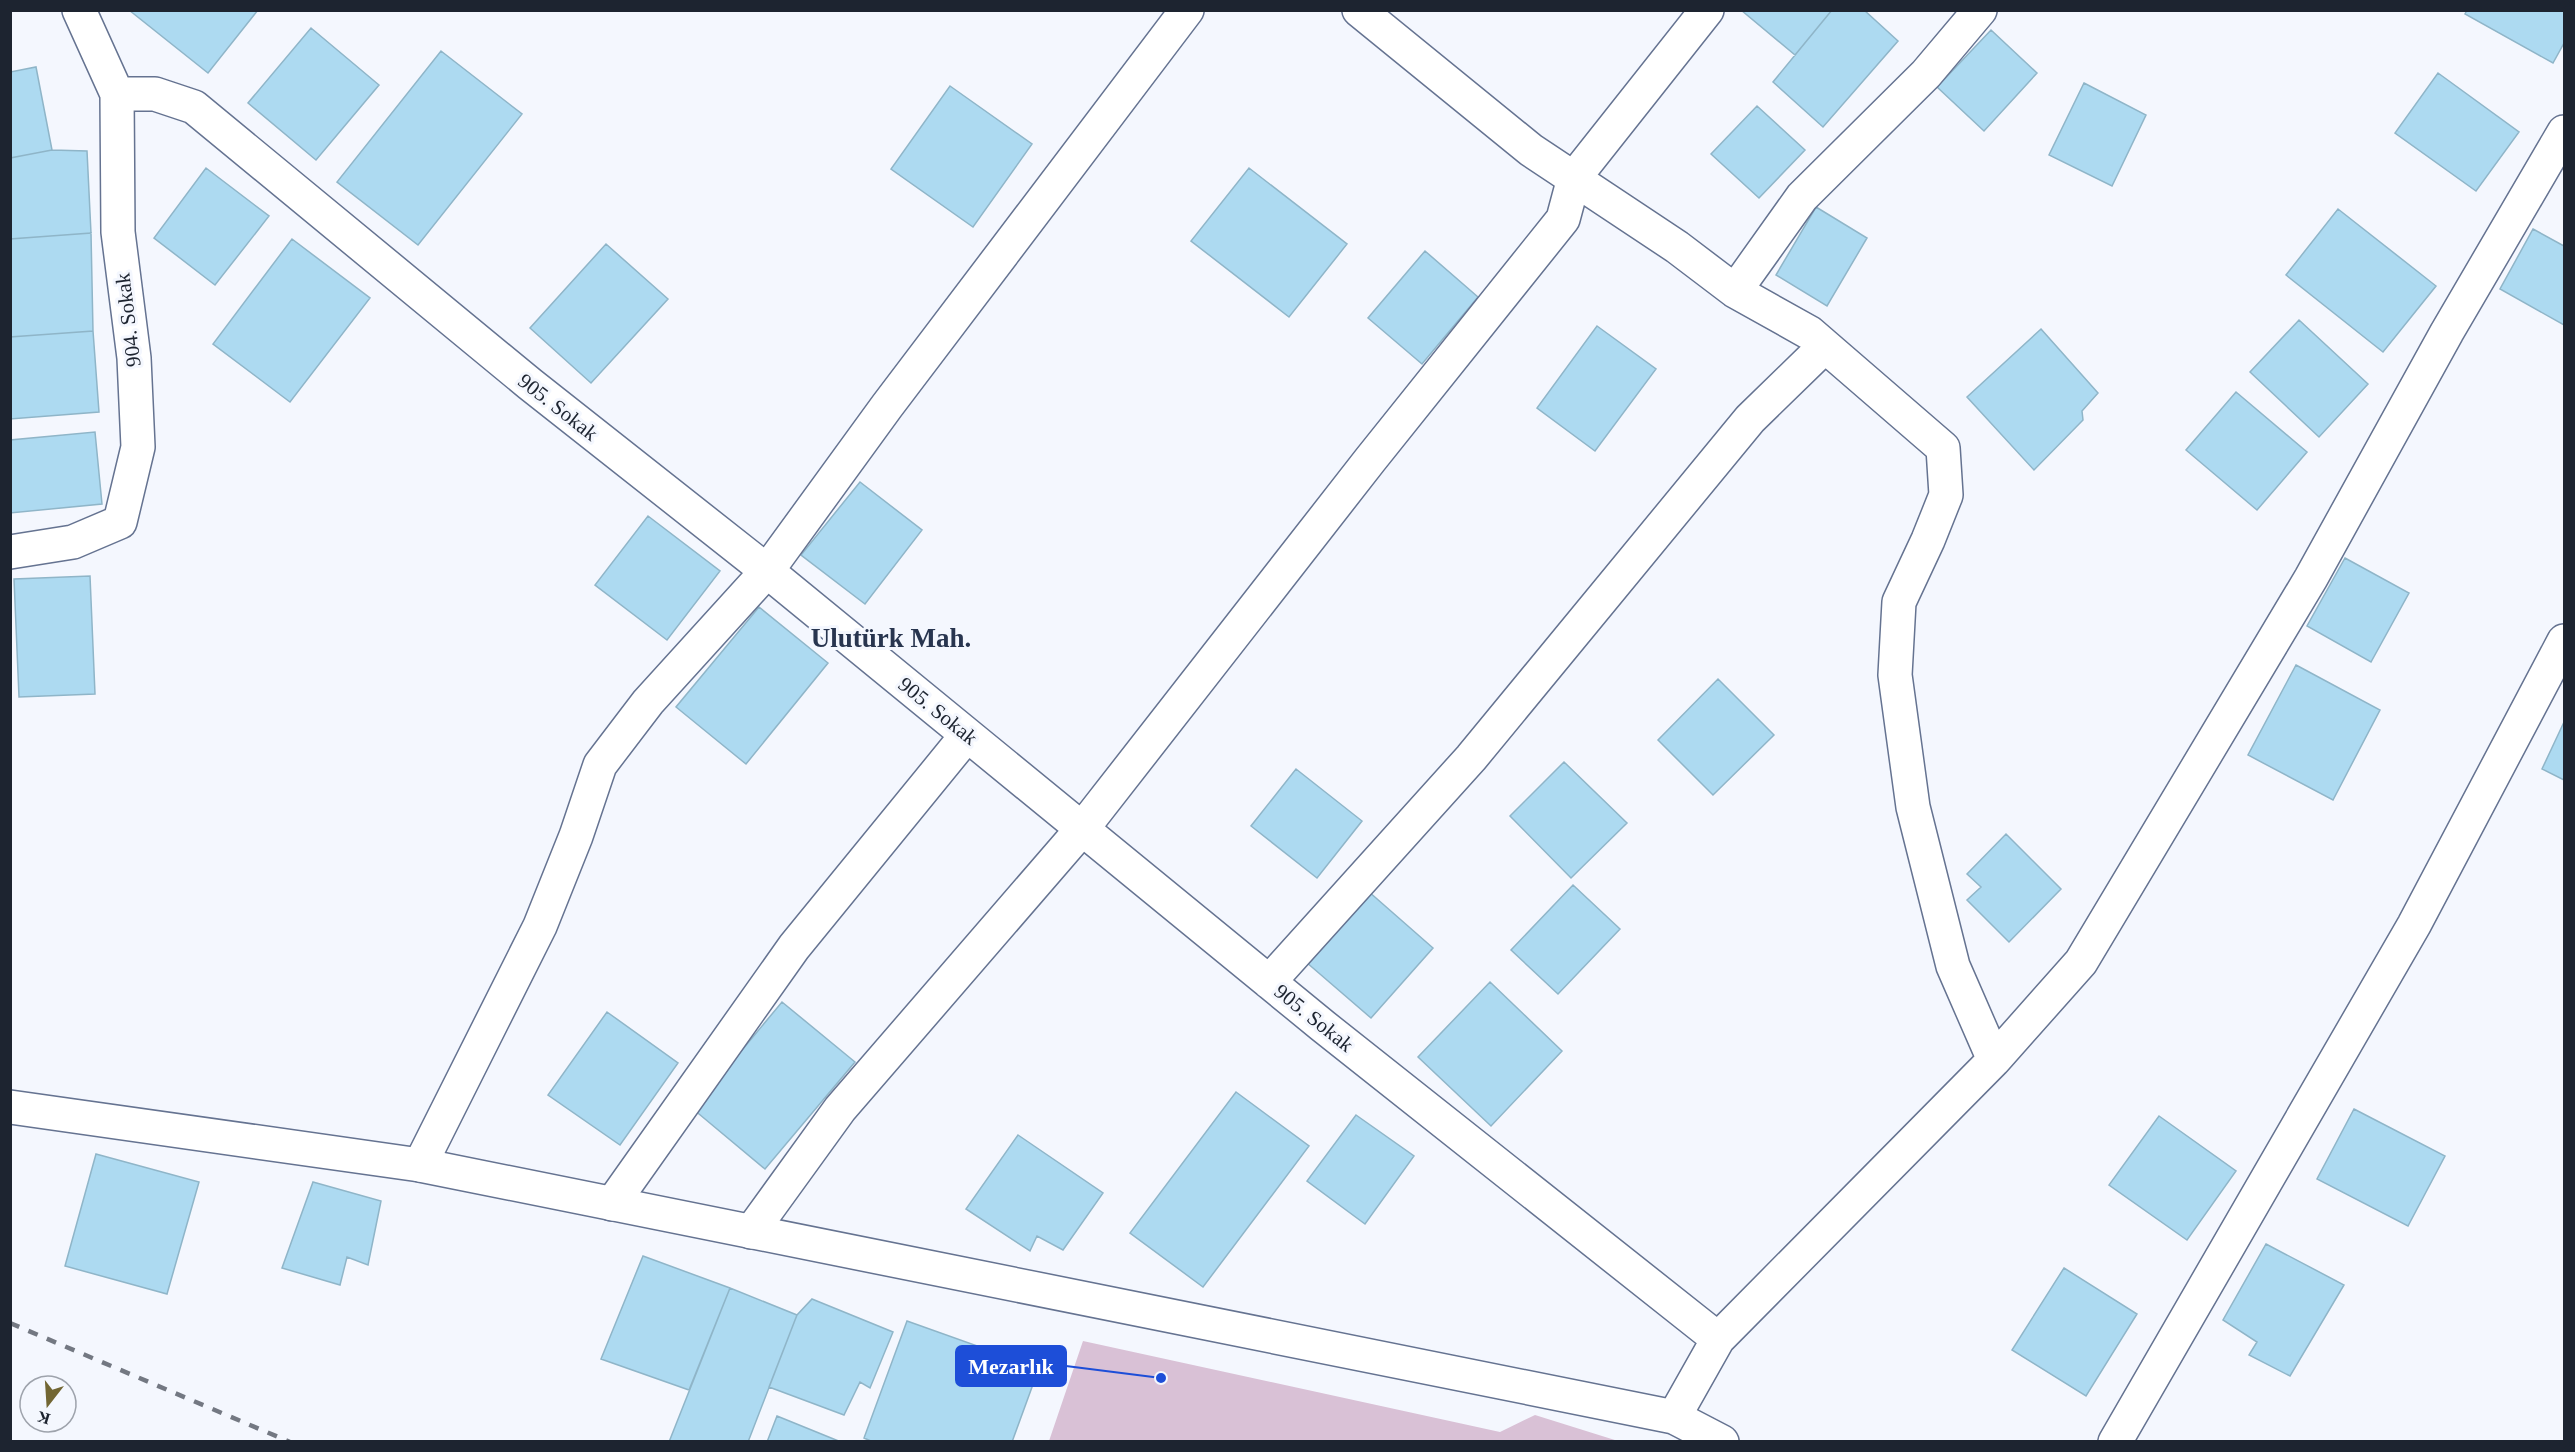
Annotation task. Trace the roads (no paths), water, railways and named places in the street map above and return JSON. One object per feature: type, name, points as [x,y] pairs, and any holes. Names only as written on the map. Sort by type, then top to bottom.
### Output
[{"type":"street","name":"904. Sokak","points":[[10,552],[73,542],[120,522],[138,447],[134,358],[118,232],[117,94],[79,10]]},
{"type":"street","points":[[420,1166],[540,926],[576,836],[600,765],[648,702],[767,571],[887,406],[1187,10]]},
{"type":"street","points":[[1359,10],[1531,150],[1677,247],[1735,291],[1810,333],[1943,448],[1946,495],[1899,602],[1895,675],[1913,807],[1953,966],[1994,1060]]},
{"type":"street","points":[[751,1232],[840,1109],[1082,829],[1370,460],[1563,219],[1574,178],[1707,10]]},
{"type":"street","points":[[1735,291],[1802,197],[1926,74],[1980,10]]},
{"type":"street","name":"905. Sokak","points":[[117,94],[155,94],[194,106],[530,384],[767,571],[1269,982],[1718,1339]]},
{"type":"street","points":[[1674,1417],[1718,1339],[1994,1060],[2040,1010],[2087,952],[2311,578],[2447,332],[2565,132]]},
{"type":"street","points":[[1269,982],[1471,758],[1750,419],[1825,346]]},
{"type":"street","points":[[2115,1442],[2414,925],[2565,641]]},
{"type":"street","points":[[612,1204],[795,947],[967,735]]},
{"type":"street","points":[[10,1107],[420,1166],[1674,1417],[1722,1442]]},
{"type":"railway","points":[[10,1323],[290,1442]]},
{"type":"place","name":"Mezarlık","points":[[1161,1378]]},
{"type":"district","name":"Ulutürk Mah.","points":[[891,638]]}]
